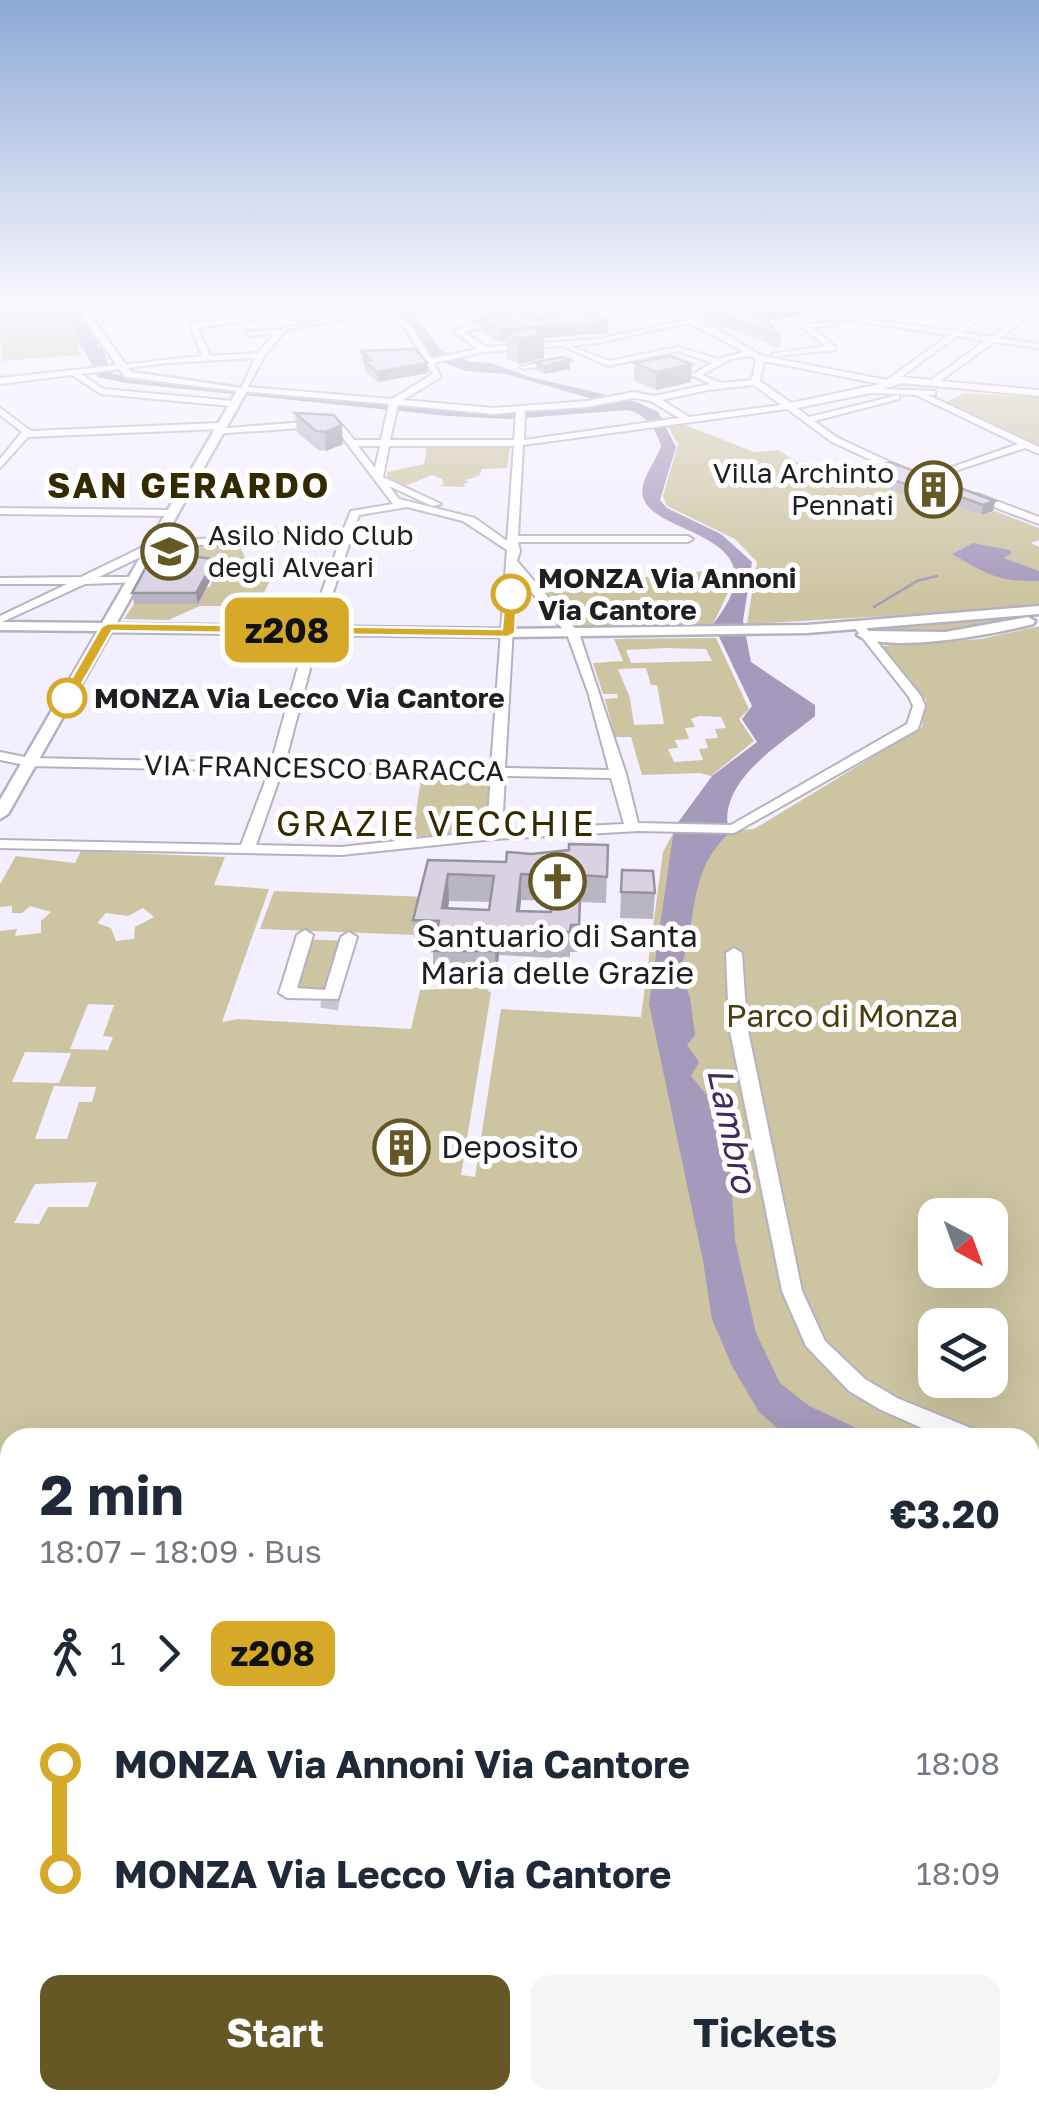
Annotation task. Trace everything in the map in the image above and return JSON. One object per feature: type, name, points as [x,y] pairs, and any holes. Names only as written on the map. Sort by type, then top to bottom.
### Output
[{"type":"main road","points":[[0,814],[235,400]]},
{"type":"main road","points":[[0,623],[508,633],[807,629],[943,636],[982,632],[1039,614]]},
{"type":"street","points":[[329,400],[521,413],[608,400]]},
{"type":"street","points":[[378,477],[394,405],[401,400]]},
{"type":"street","points":[[656,400],[688,420]]},
{"type":"street","points":[[781,400],[862,455],[948,486]]},
{"type":"street","points":[[354,442],[519,443],[818,400]]},
{"type":"street","points":[[810,419],[875,400]]},
{"type":"street","points":[[929,400],[1039,452]]},
{"type":"street","points":[[0,411],[26,434],[324,425],[340,428],[392,496],[409,506],[471,520]]},
{"type":"street","points":[[494,835],[521,413]]},
{"type":"street","points":[[0,464],[26,434]]},
{"type":"street","points":[[926,479],[1025,445]]},
{"type":"street","points":[[378,477],[471,520],[514,550],[573,633],[639,828]]},
{"type":"street","points":[[964,492],[1039,521]]},
{"type":"street","points":[[392,496],[412,493]]},
{"type":"street","points":[[246,851],[277,767],[314,630],[357,512],[428,501]]},
{"type":"street","points":[[0,510],[173,513]]},
{"type":"street","points":[[0,623],[155,545],[350,531]]},
{"type":"street","points":[[514,550],[688,539]]},
{"type":"street","points":[[110,570],[137,576]]},
{"type":"street","points":[[0,581],[137,576]]},
{"type":"street","points":[[0,844],[341,851],[494,835],[735,828],[912,726],[919,706],[915,696],[862,630]]},
{"type":"street","name":"VIA FRANCESCO BARACCA","points":[[0,756],[30,762],[619,774]]},
{"type":"street","points":[[305,935],[288,993],[330,1006],[348,937]]},
{"type":"street","points":[[734,953],[738,1026],[792,1291],[817,1346],[858,1386],[946,1428]]},
{"type":"green space","points":[[1039,400],[1039,447],[944,403]]},
{"type":"green space","points":[[683,424],[754,452],[778,450],[814,473],[867,465],[897,476],[867,480],[923,501],[932,498],[981,515],[995,511],[1039,528],[1039,540],[1031,543],[1039,547],[1039,607],[747,624],[757,562],[735,539],[667,506],[663,496],[678,444],[667,425]]},
{"type":"green space","points":[[416,446],[510,447],[507,468],[482,469],[479,476],[466,480],[466,487],[437,486],[444,484],[442,479],[432,475],[405,486],[388,480],[387,472],[424,464],[427,449]]},
{"type":"green space","points":[[239,544],[247,562],[278,565],[257,606],[200,606],[168,620],[124,619],[134,604],[198,603],[195,587],[210,587],[216,570],[174,561],[180,546]]},
{"type":"green space","points":[[733,568],[735,578],[713,624],[578,628],[545,593],[597,583],[604,588],[632,585],[629,579]]},
{"type":"green space","points":[[1039,613],[946,633],[871,629],[871,627]]},
{"type":"green space","name":"Parco di Monza","points":[[1039,626],[1039,1428],[0,1428],[0,931],[17,929],[15,936],[41,933],[41,921],[51,912],[30,906],[22,913],[12,913],[12,906],[0,907],[0,884],[16,856],[75,863],[81,851],[225,857],[214,885],[269,889],[222,1022],[238,1019],[411,1029],[420,990],[484,987],[491,993],[461,1175],[475,1177],[501,1009],[641,1017],[663,852],[672,835],[754,829],[922,727],[926,700],[882,646],[981,639]],"holes":[[[143,908],[154,917],[135,927],[134,939],[116,941],[111,928],[97,923],[106,913],[128,916]],[[88,1004],[114,1005],[103,1036],[113,1037],[108,1050],[70,1049]],[[25,1052],[71,1053],[59,1083],[12,1082]],[[54,1086],[96,1087],[92,1102],[79,1102],[67,1139],[35,1139]],[[97,1182],[88,1207],[48,1207],[39,1224],[14,1223],[35,1184]]]},
{"type":"green space","points":[[716,638],[749,709],[739,719],[754,741],[711,776],[642,775],[631,737],[615,737],[605,699],[618,698],[617,694],[603,694],[593,663],[623,661],[614,639]],"holes":[[[706,649],[712,661],[631,663],[626,650]],[[646,668],[651,685],[657,685],[664,724],[634,725],[630,698],[618,669]],[[721,717],[726,728],[715,729],[718,738],[705,739],[708,748],[699,749],[703,760],[674,762],[668,749],[678,748],[675,740],[689,739],[685,728],[695,727],[691,719]]]},
{"type":"green space","points":[[422,773],[489,775],[486,830],[412,837]]},
{"type":"green space","points":[[274,891],[427,897],[417,935],[260,929]]},
{"type":"green space","points":[[301,939],[350,941],[335,998],[283,996]]},
{"type":"shaded area","points":[[296,400],[355,400],[501,414],[603,402],[597,400],[630,400],[658,412],[676,447],[660,500],[667,508],[721,534],[752,562],[743,621],[751,662],[815,705],[815,716],[754,766],[732,797],[729,833],[706,864],[680,971],[690,997],[695,1035],[687,1045],[699,1062],[691,1076],[720,1111],[730,1165],[735,1240],[756,1333],[780,1383],[809,1406],[857,1428],[777,1428],[759,1412],[732,1366],[712,1319],[649,1004],[674,828],[712,776],[757,742],[742,719],[752,706],[713,624],[732,594],[735,571],[726,554],[710,541],[652,510],[643,497],[646,478],[661,446],[653,428],[639,414],[627,410],[511,419]]},
{"type":"shaded area","points":[[973,543],[1009,550],[1012,553],[1004,558],[1039,571],[1039,581],[993,575],[952,554]]},
{"type":"building","points":[[295,413],[334,415],[342,425],[316,431]]},
{"type":"building","points":[[890,462],[995,501],[983,505],[934,487],[924,491],[866,470]]},
{"type":"building","points":[[161,539],[177,539],[172,550],[188,550],[186,556],[215,559],[196,593],[132,593]]},
{"type":"building","points":[[569,844],[608,845],[607,877],[581,875],[579,925],[571,925],[570,932],[498,928],[495,951],[432,951],[439,921],[413,920],[428,860],[506,862],[507,852],[569,850]],"holes":[[[448,874],[494,876],[489,910],[442,908]],[[521,874],[555,875],[551,912],[517,911]]]},
{"type":"building","points":[[622,870],[653,871],[655,893],[621,892]]},
{"type":"waterway","points":[[874,607],[917,581],[937,576]]},
{"type":"tunnel","points":[[329,1009],[331,997]]},
{"type":"bus line","name":"z208","points":[[67,698],[108,627],[508,633],[511,594]]},
{"type":"place","name":"Villa Archinto Pennati","points":[[933,489]]},
{"type":"place","name":"Asilo Nido Club degli Alveari","points":[[169,551]]},
{"type":"place","name":"MONZA Via Annoni Via Cantore","points":[[511,594]]},
{"type":"place","name":"MONZA Via Lecco Via Cantore","points":[[67,698]]},
{"type":"place","name":"Santuario di Santa Maria delle Grazie","points":[[557,882]]},
{"type":"place","name":"Deposito","points":[[402,1147]]},
{"type":"district","name":"SAN GERARDO","points":[[189,486]]},
{"type":"district","name":"GRAZIE VECCHIE","points":[[436,824]]},
{"type":"water label","name":"Lambro","points":[[732,1130]]}]
